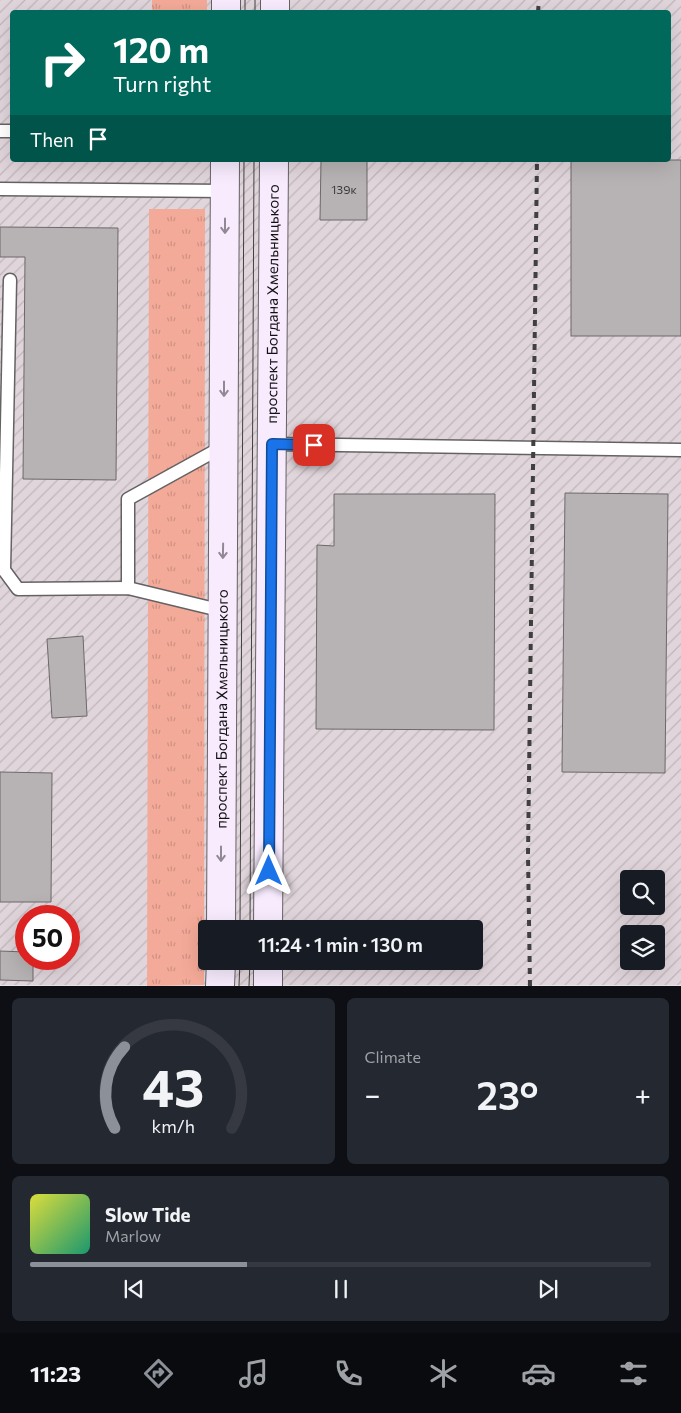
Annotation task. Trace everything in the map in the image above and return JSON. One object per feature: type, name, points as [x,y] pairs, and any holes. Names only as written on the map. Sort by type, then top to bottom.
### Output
[{"type":"main road","name":"проспект Богдана Хмельницького","points":[[221,920],[225,162]]},
{"type":"main road","name":"проспект Богдана Хмельницького","points":[[268,920],[274,162]]},
{"type":"main road","points":[[220,986],[221,970]]},
{"type":"main road","points":[[268,970],[268,986]]},
{"type":"lane","points":[[0,189],[225,191]]},
{"type":"lane","points":[[10,280],[4,570],[18,589],[128,588],[223,611]]},
{"type":"lane","points":[[272,444],[681,450]]},
{"type":"lane","points":[[128,588],[128,499],[224,446]]},
{"type":"shaded area","points":[[0,0],[681,0],[681,985],[0,985]]},
{"type":"green space","points":[[152,0],[207,0],[207,10],[152,10]]},
{"type":"green space","points":[[149,209],[205,209],[204,920],[198,920],[198,970],[204,970],[204,985],[147,986]]},
{"type":"building","points":[[671,160],[681,160],[681,336],[571,336],[571,162],[671,162]]},
{"type":"building","points":[[321,162],[367,162],[367,220],[320,220]]},
{"type":"building","points":[[0,227],[118,228],[116,480],[23,479],[25,257],[0,257]]},
{"type":"building","points":[[565,493],[668,494],[665,773],[562,772]]},
{"type":"building","points":[[334,494],[495,494],[494,730],[316,729],[317,545],[334,546]]},
{"type":"building","points":[[83,636],[87,716],[52,718],[47,639]]},
{"type":"building","points":[[0,772],[52,773],[51,902],[0,902]]},
{"type":"building","points":[[0,951],[15,952],[15,970],[33,970],[33,981],[0,980]]},
{"type":"tram line","points":[[245,0],[245,10]]},
{"type":"tram line","points":[[255,0],[255,10]]},
{"type":"tram line","points":[[240,920],[244,162]]},
{"type":"tram line","points":[[250,920],[254,162]]},
{"type":"tram line","points":[[239,986],[240,970]]},
{"type":"tram line","points":[[249,986],[250,970]]},
{"type":"railway","points":[[538,10],[539,0]]},
{"type":"railway","points":[[530,986],[528,854],[537,162]]},
{"type":"route","points":[[269,871],[272,444],[314,445]]}]
